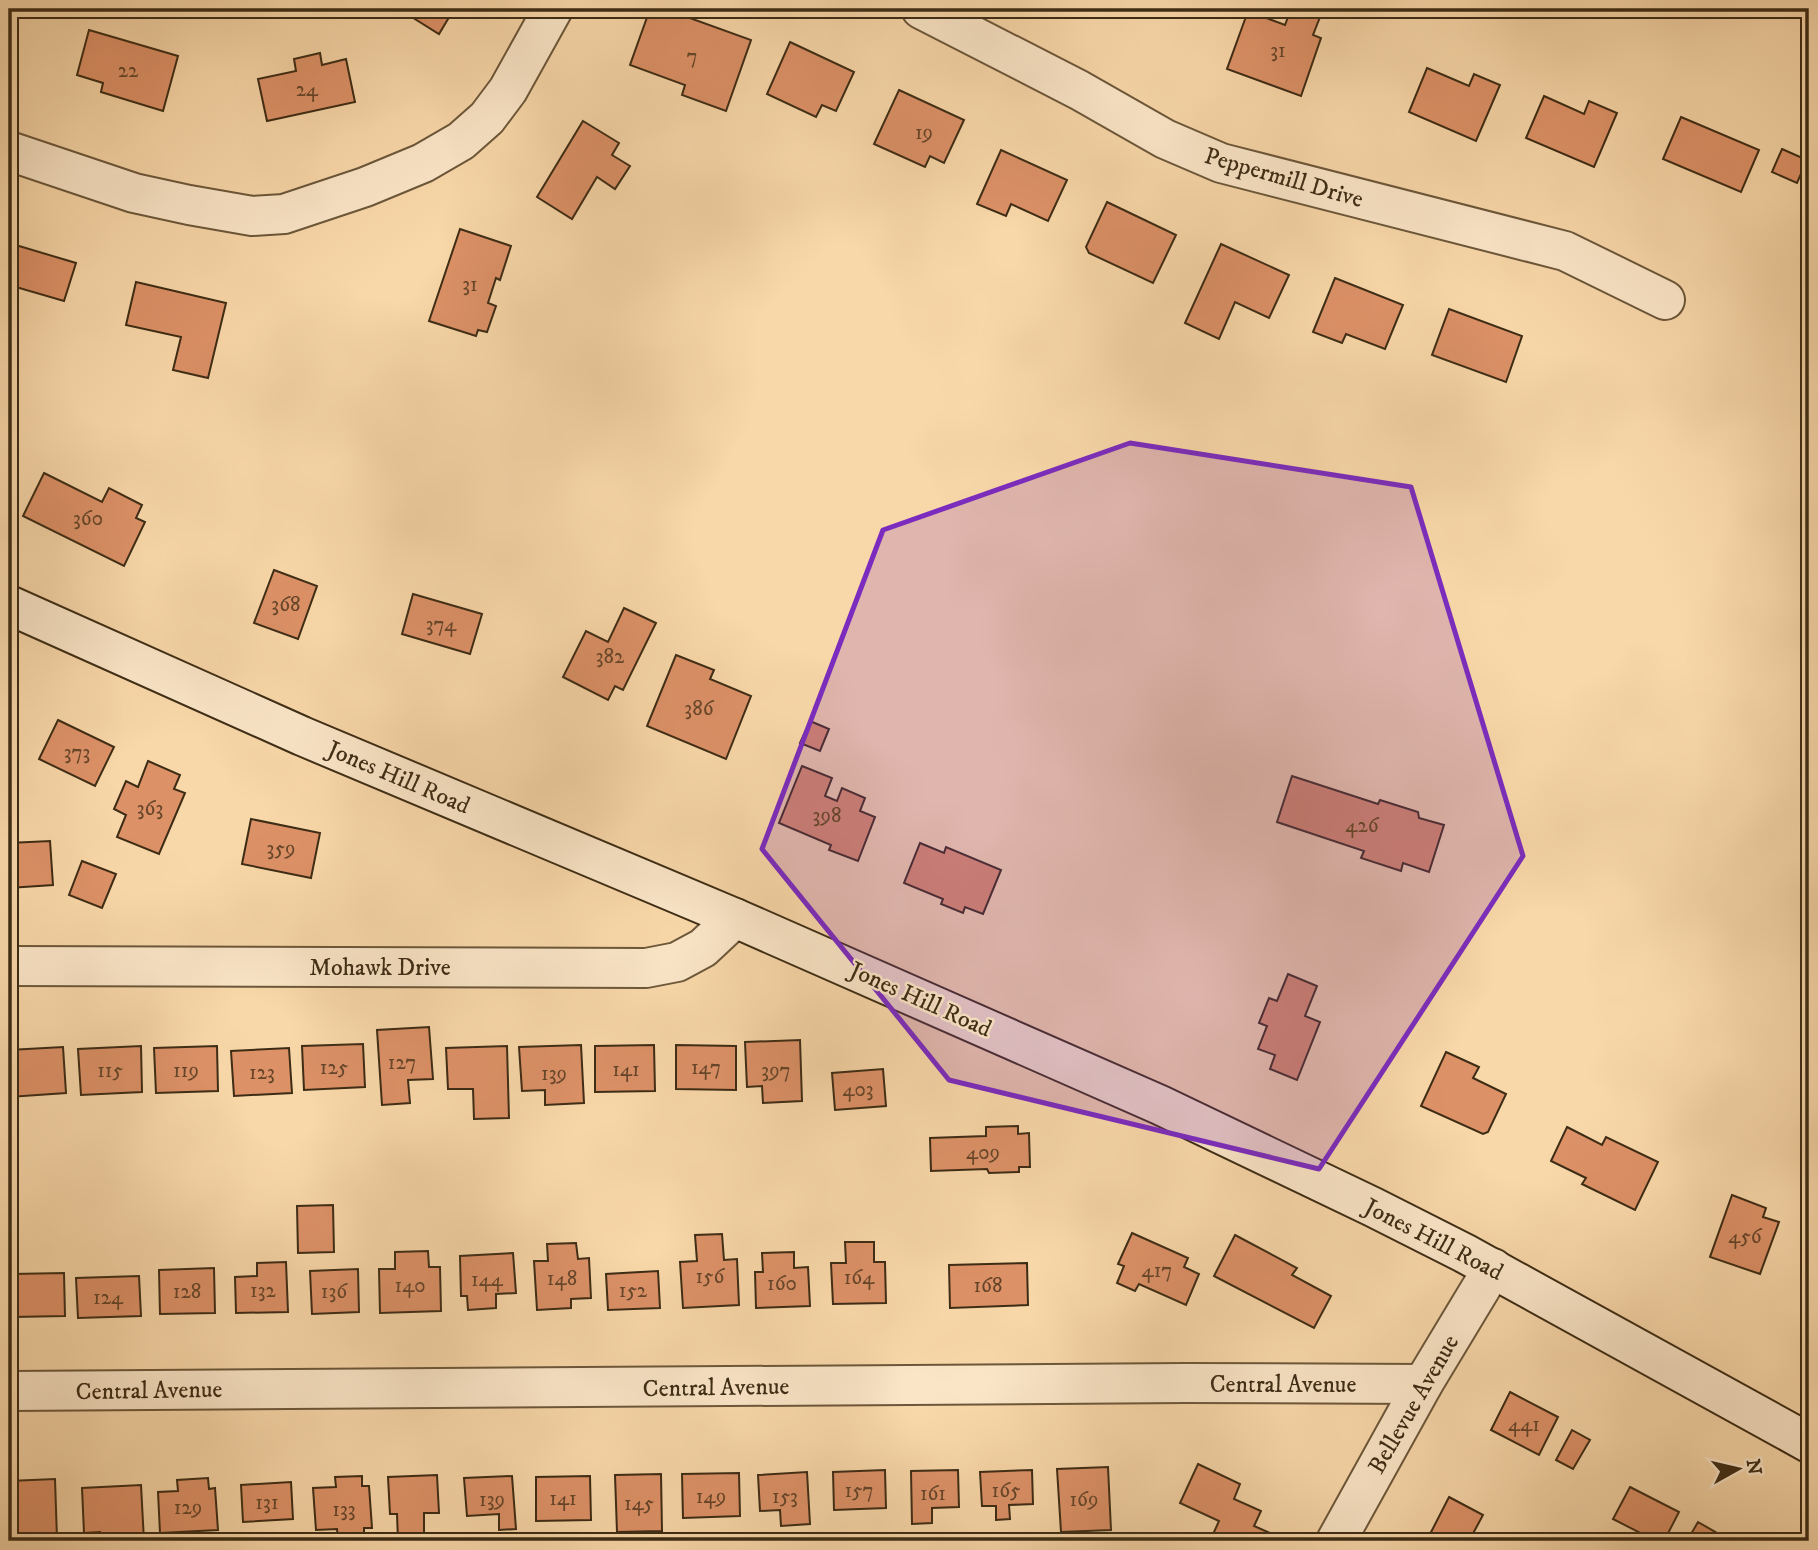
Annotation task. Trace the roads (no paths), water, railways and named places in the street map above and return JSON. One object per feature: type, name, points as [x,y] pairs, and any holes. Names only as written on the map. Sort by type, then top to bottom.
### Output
[{"type":"street","points":[[9,151],[134,193],[252,216],[284,214],[365,187],[423,163],[461,141],[487,118],[508,90],[552,9]]},
{"type":"street","name":"Peppermill Drive","points":[[921,9],[1079,90],[1165,139],[1221,163],[1565,251],[1665,300]]},
{"type":"street","name":"Jones Hill Road","points":[[9,605],[302,736],[735,918],[1160,1105],[1493,1268],[1809,1443]]},
{"type":"street","name":"Mohawk Drive","points":[[9,965],[646,968],[677,961],[703,948],[735,918]]},
{"type":"street","name":"Bellevue Avenue","points":[[1336,1541],[1423,1384],[1493,1268]]},
{"type":"street","name":"Central Avenue","points":[[9,1391],[1185,1383],[1423,1384]]}]
